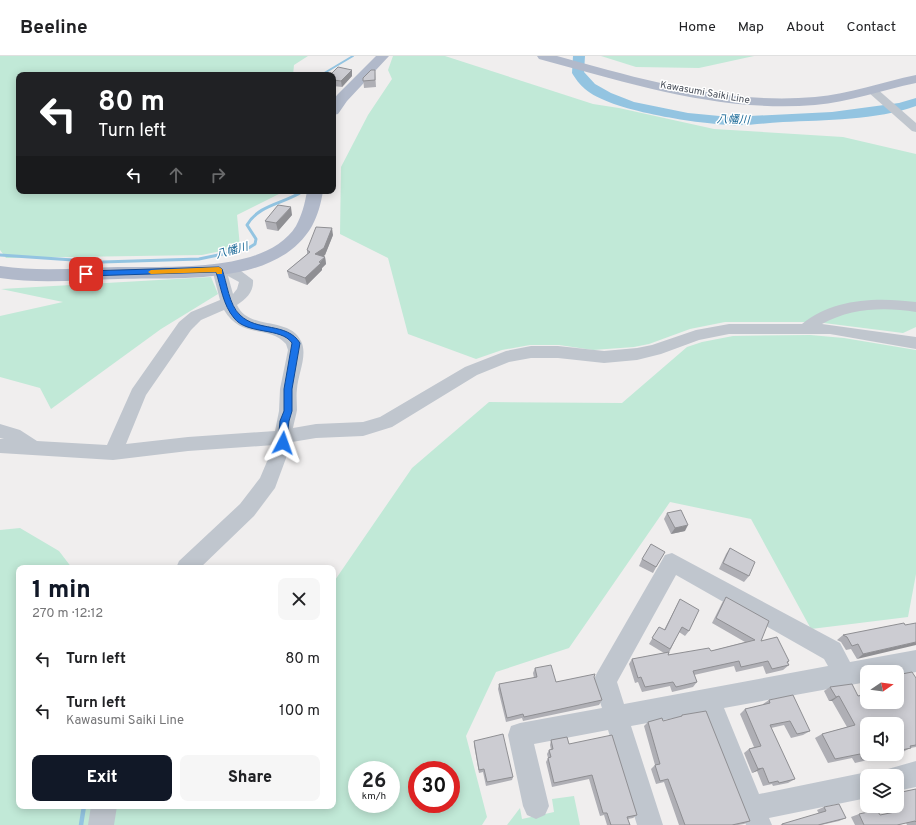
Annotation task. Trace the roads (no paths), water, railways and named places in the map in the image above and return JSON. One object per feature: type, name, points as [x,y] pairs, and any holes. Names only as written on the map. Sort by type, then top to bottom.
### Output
[{"type":"main road","name":"Kawasumi Saiki Line","points":[[543,56],[568,63],[589,64],[690,92],[752,101],[813,102],[837,99],[874,92],[916,79]]},
{"type":"main road","points":[[336,107],[378,58]]},
{"type":"main road","points":[[0,272],[12,274],[57,275],[219,269],[239,266],[261,259],[288,244],[301,232],[308,219],[314,194]]},
{"type":"street","points":[[874,92],[900,116],[916,128]]},
{"type":"street","points":[[189,565],[234,524],[258,496],[275,468],[283,441],[285,421],[288,411],[288,389],[296,343],[286,334],[243,322],[233,313],[219,269]]},
{"type":"street","points":[[113,453],[138,393],[185,326],[196,316],[229,302],[245,291],[247,286],[246,280],[236,274],[219,269]]},
{"type":"street","points":[[807,328],[818,318],[833,312],[883,303],[916,307]]},
{"type":"street","points":[[0,446],[113,453],[178,444],[283,441],[307,432],[351,431],[375,426],[397,416],[482,365],[518,354],[558,352],[593,357],[614,357],[655,350],[696,335],[712,331],[747,328],[807,328],[843,331],[916,343]]},
{"type":"street","points":[[0,431],[22,438],[33,448]]},
{"type":"street","points":[[650,825],[606,681],[672,562],[832,651],[844,674]]},
{"type":"street","points":[[536,806],[520,735],[916,661]]},
{"type":"street","points":[[709,700],[756,817],[860,786]]},
{"type":"street","points":[[904,777],[916,774]]},
{"type":"street","points":[[101,825],[104,809]]},
{"type":"waterway","name":"八幡川","points":[[326,72],[353,56]]},
{"type":"waterway","name":"八幡川","points":[[579,56],[578,73],[590,87],[606,96],[631,105],[688,117],[730,121],[832,116],[901,107],[916,102]]},
{"type":"waterway","name":"八幡川","points":[[0,255],[102,262],[199,259],[247,249],[255,244],[256,239],[247,225],[252,218],[265,208],[298,194]]},
{"type":"waterway","points":[[81,825],[84,809]]}]
